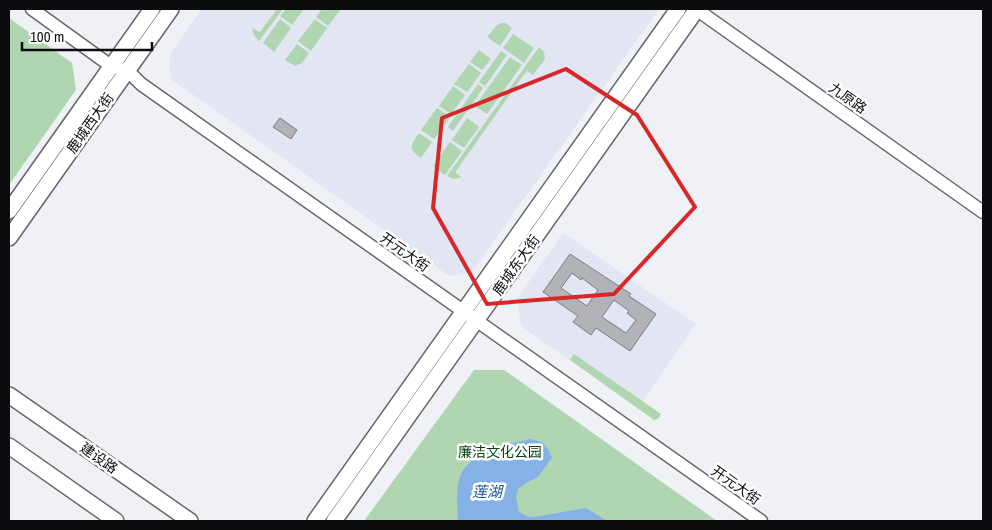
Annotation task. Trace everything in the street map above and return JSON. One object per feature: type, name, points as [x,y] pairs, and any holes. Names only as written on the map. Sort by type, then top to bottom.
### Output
[{"type":"main road","name":"鹿城西大街","points":[[9,211],[152,9]]},
{"type":"main road","name":"鹿城西大街","points":[[9,238],[171,9]]},
{"type":"main road","name":"鹿城东大街","points":[[334,521],[678,9]]},
{"type":"main road","name":"鹿城东大街","points":[[315,521],[470,316],[697,9]]},
{"type":"main road","name":"建设路","points":[[9,395],[190,521]]},
{"type":"main road","points":[[9,446],[116,521]]},
{"type":"street","name":"开元大街","points":[[32,9],[111,66],[127,70],[141,84],[761,521]]},
{"type":"street","name":"九原路","points":[[697,9],[983,212]]},
{"type":"highlighted area","points":[[566,69],[637,115],[695,207],[614,294],[487,304],[433,208],[442,118]]},
{"type":"shaded area","points":[[202,9],[659,9],[472,272],[449,276],[171,79],[169,56]]},
{"type":"shaded area","points":[[563,233],[696,324],[638,408],[521,326],[517,299]]},
{"type":"green space","points":[[277,9],[283,9],[259,41],[254,35],[252,28],[260,32]]},
{"type":"green space","points":[[286,9],[304,9],[292,25],[280,16]]},
{"type":"green space","points":[[322,9],[341,9],[328,26],[316,17]]},
{"type":"green space","points":[[9,18],[72,63],[76,90],[9,185]]},
{"type":"green space","points":[[280,19],[291,28],[274,52],[263,43]]},
{"type":"green space","points":[[315,19],[327,28],[311,51],[298,41]]},
{"type":"green space","points":[[501,23],[505,23],[512,28],[500,46],[487,37]]},
{"type":"green space","points":[[513,34],[534,48],[524,63],[503,48]]},
{"type":"green space","points":[[297,44],[309,53],[302,63],[295,66],[285,60]]},
{"type":"green space","points":[[539,47],[544,52],[545,59],[533,75],[528,71],[525,73],[456,171],[462,177],[454,179],[447,176]]},
{"type":"green space","points":[[479,50],[491,59],[482,70],[470,62]]},
{"type":"green space","points":[[501,51],[507,55],[485,86],[479,82]]},
{"type":"green space","points":[[510,57],[522,65],[487,114],[475,106]]},
{"type":"green space","points":[[469,64],[481,73],[467,92],[454,84]]},
{"type":"green space","points":[[478,84],[483,88],[453,131],[448,127]]},
{"type":"green space","points":[[453,86],[465,95],[451,114],[439,106]]},
{"type":"green space","points":[[437,108],[450,117],[434,139],[421,130]]},
{"type":"green space","points":[[467,118],[479,127],[464,148],[452,140]]},
{"type":"green space","points":[[419,133],[432,142],[421,158],[412,149]]},
{"type":"green space","points":[[450,142],[462,151],[445,175],[433,166]]},
{"type":"green space","points":[[574,354],[661,414],[658,419],[654,420],[570,360]]},
{"type":"green space","name":"廉洁文化公园","points":[[474,370],[504,370],[717,521],[364,521]]},
{"type":"water","name":"莲湖","points":[[530,439],[544,444],[552,458],[538,477],[518,489],[516,497],[519,512],[526,516],[534,517],[586,508],[607,521],[458,521],[458,486],[461,474],[466,467],[473,460],[491,450]]},
{"type":"building","points":[[280,118],[297,130],[291,139],[273,127]]},
{"type":"building","points":[[570,254],[631,294],[629,296],[656,314],[630,351],[596,328],[591,335],[573,322],[578,316],[543,292]],"holes":[[[572,273],[598,290],[587,306],[561,288]],[[614,300],[629,311],[627,313],[636,320],[626,333],[602,317]]]}]
